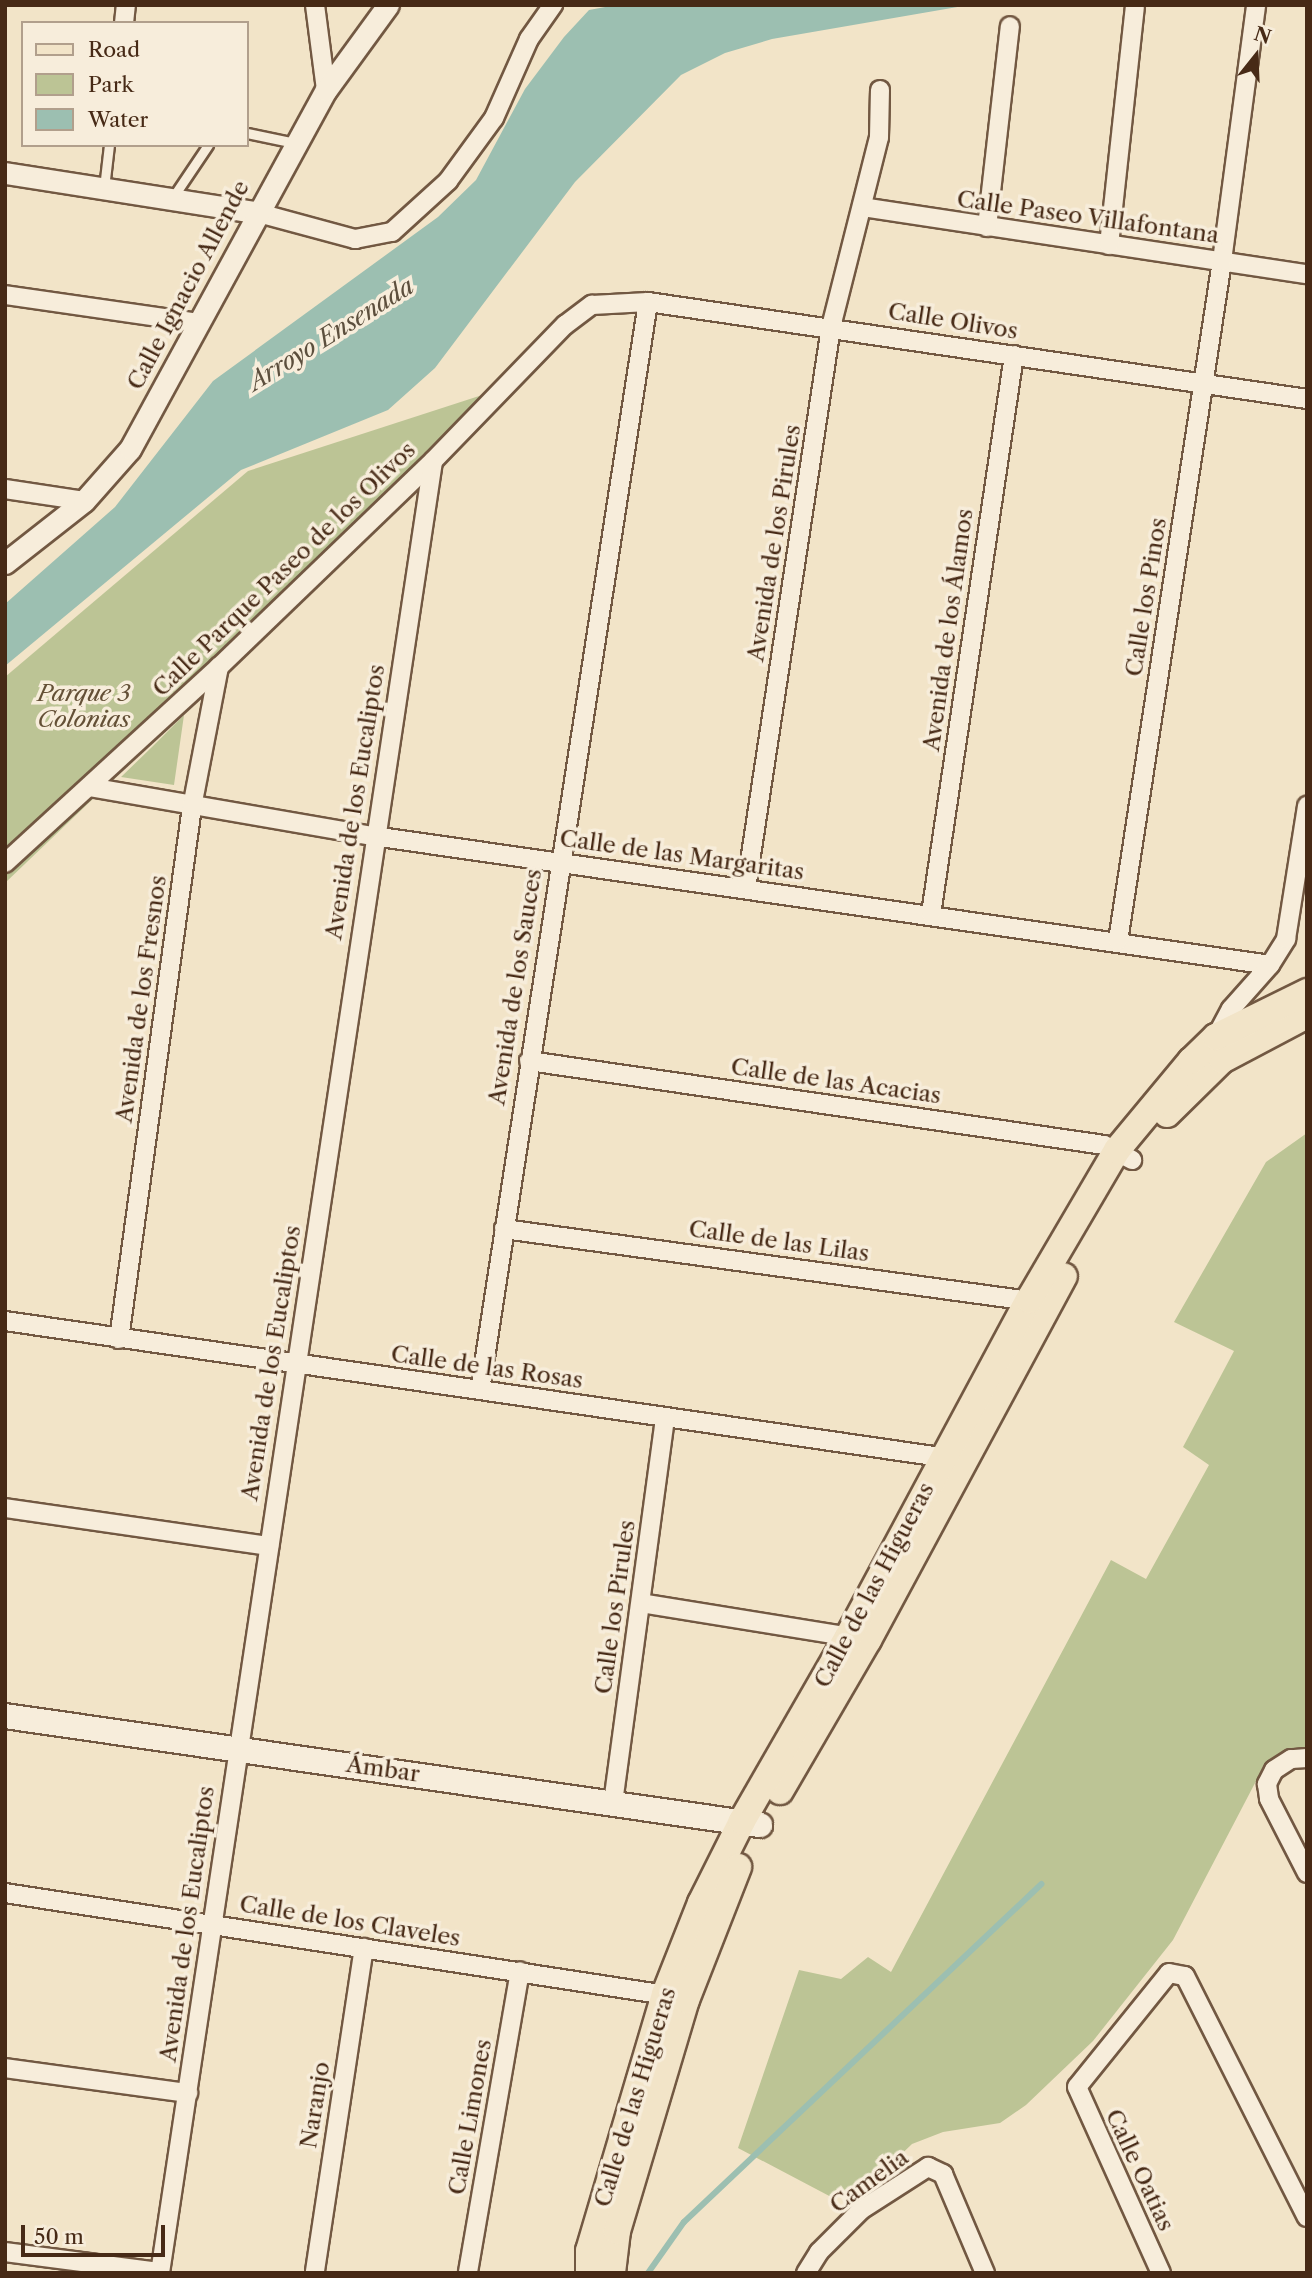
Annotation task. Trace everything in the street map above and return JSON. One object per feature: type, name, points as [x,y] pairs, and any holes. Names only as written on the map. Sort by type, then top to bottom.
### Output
[{"type":"main road","name":"Calle de las Higueras","points":[[589,2273],[589,2251],[676,1997],[731,1880],[751,1823],[858,1639],[1038,1302],[1125,1155],[1160,1123],[1219,1048],[1307,992]]},
{"type":"main road","name":"Calle de las Higueras","points":[[1219,1048],[1307,1015]]},
{"type":"main road","name":"Ámbar","points":[[5,1716],[751,1823]]},
{"type":"main road","name":"Calle de las Higueras","points":[[612,2273],[617,2231],[676,1997]]},
{"type":"street","points":[[315,5],[326,90]]},
{"type":"street","name":"Calle Ignacio Allende","points":[[5,562],[84,501],[130,449],[200,323],[255,212],[295,143],[326,90],[388,5]]},
{"type":"street","points":[[5,173],[255,212],[355,239],[392,232],[448,181],[494,118],[529,39],[553,5]]},
{"type":"street","name":"Calle los Pinos","points":[[1118,941],[1222,261],[1256,5]]},
{"type":"street","points":[[1109,245],[1135,6]]},
{"type":"street","points":[[987,227],[1010,26]]},
{"type":"street","name":"Avenida de los Pirules","points":[[746,888],[831,327],[878,136],[880,90]]},
{"type":"street","name":"Calle Paseo Villafontana","points":[[862,207],[1307,274]]},
{"type":"street","points":[[5,295],[200,323]]},
{"type":"street","name":"Calle Olivos","points":[[592,305],[648,302],[1307,399]]},
{"type":"street","name":"Avenida de los Sauces","points":[[480,1390],[559,863],[648,302]]},
{"type":"street","name":"Calle Parque Paseo de los Olivos","points":[[5,863],[219,667],[433,461],[565,325],[592,305]]},
{"type":"street","name":"Avenida de los Álamos","points":[[931,914],[1014,355]]},
{"type":"street","name":"Avenida de los Eucaliptos","points":[[160,2272],[297,1364],[373,836],[433,461]]},
{"type":"street","points":[[5,489],[84,501]]},
{"type":"street","name":"Avenida de los Fresnos","points":[[119,1339],[192,807],[219,667]]},
{"type":"street","name":"Calle de las Margaritas","points":[[89,787],[192,807],[373,836],[931,914],[1270,965]]},
{"type":"street","points":[[1219,1048],[1231,1009],[1270,965],[1286,939],[1307,806]]},
{"type":"street","name":"Calle de las Acacias","points":[[529,1061],[1125,1155]]},
{"type":"street","name":"Calle de las Lilas","points":[[503,1229],[1038,1302]]},
{"type":"street","name":"Calle de las Rosas","points":[[5,1321],[952,1459]]},
{"type":"street","name":"Calle los Pirules","points":[[613,1803],[665,1417]]},
{"type":"street","points":[[5,1508],[269,1546]]},
{"type":"street","points":[[641,1603],[858,1639]]},
{"type":"street","points":[[1307,1758],[1291,1759],[1274,1770],[1267,1784],[1269,1799],[1307,1873]]},
{"type":"street","name":"Calle de los Claveles","points":[[5,1894],[676,1997]]},
{"type":"street","name":"Naranjo","points":[[315,2271],[363,1948]]},
{"type":"street","name":"Calle Limones","points":[[468,2272],[520,1971]]},
{"type":"street","name":"Calle Oatias","points":[[1161,2273],[1077,2087],[1169,1973],[1178,1971],[1307,2217]]},
{"type":"street","points":[[5,2068],[188,2093]]},
{"type":"street","name":"Camelia","points":[[806,2273],[819,2252],[861,2210],[928,2167],[937,2168],[985,2273]]},
{"type":"street","points":[[5,2252],[160,2272]]},
{"type":"lane","points":[[248,133],[295,143]]},
{"type":"lane","points":[[104,188],[109,147]]},
{"type":"lane","points":[[172,199],[207,147]]},
{"type":"green space","name":"Parque 3 Colonias","points":[[516,384],[438,469],[5,883],[5,677],[248,471]]},
{"type":"green space","points":[[184,715],[174,785],[121,777],[152,747]]},
{"type":"green space","points":[[1307,1133],[1307,1759],[1266,1762],[1173,1940],[1093,2041],[1026,2105],[1000,2123],[943,2132],[912,2144],[889,2166],[835,2199],[738,2148],[799,1970],[841,1979],[868,1957],[891,1972],[1111,1560],[1146,1579],[1209,1465],[1183,1447],[1234,1351],[1174,1322],[1266,1162]]},
{"type":"water","name":"Arroyo Ensenada","points":[[616,5],[969,5],[772,39],[725,53],[681,75],[575,182],[435,368],[388,410],[241,470],[5,666],[5,604],[115,507],[213,381],[438,217],[476,180],[525,89],[564,37],[589,10]]},
{"type":"waterway","points":[[648,2273],[684,2222],[1042,1884]]}]
